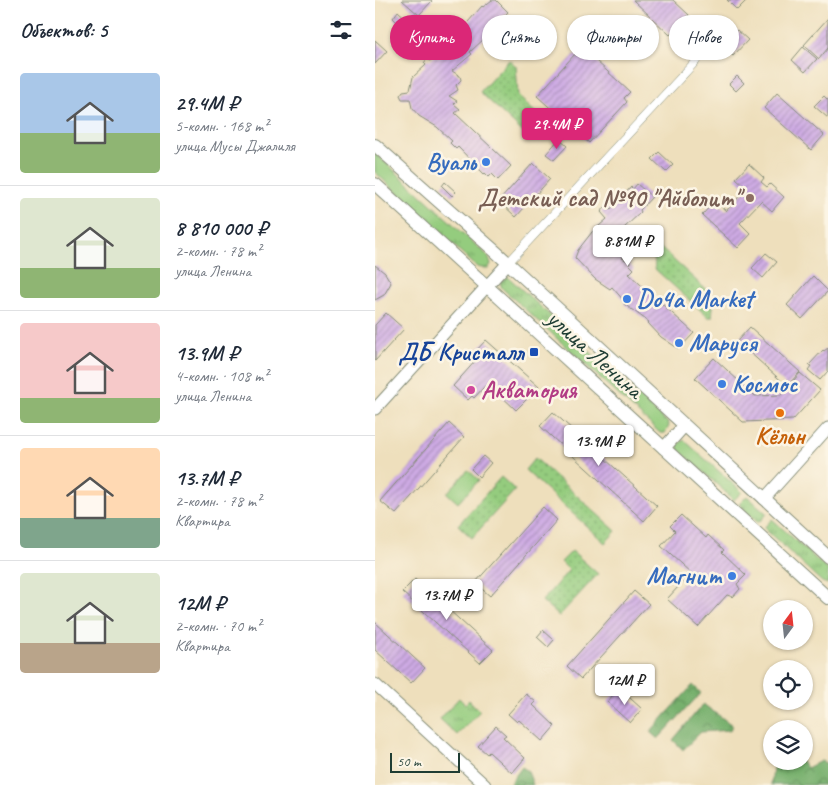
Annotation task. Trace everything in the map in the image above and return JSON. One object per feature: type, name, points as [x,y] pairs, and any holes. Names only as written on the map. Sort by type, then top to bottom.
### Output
[{"type":"main road","name":"улица Ленина","points":[[375,145],[507,263],[828,557]]},
{"type":"main road","name":"улица Ленина","points":[[375,184],[664,448],[823,589],[828,598]]},
{"type":"main road","points":[[664,448],[684,426]]},
{"type":"street","points":[[375,409],[507,263],[697,60]]},
{"type":"street","points":[[763,499],[828,428]]},
{"type":"street","points":[[375,684],[485,785]]},
{"type":"green space","points":[[509,60],[516,66],[518,96],[544,121],[529,138],[480,92]]},
{"type":"green space","points":[[375,153],[488,256],[491,264],[488,269],[477,267],[375,172]]},
{"type":"green space","points":[[653,241],[714,297],[712,317],[708,317],[655,269]]},
{"type":"green space","points":[[508,277],[668,423],[669,426],[665,433],[660,433],[502,288],[500,282]]},
{"type":"green space","points":[[684,440],[742,492],[734,500],[678,449],[678,444]]},
{"type":"green space","points":[[535,458],[616,531],[605,543],[525,470]]},
{"type":"green space","points":[[468,470],[479,480],[458,503],[447,493]]},
{"type":"green space","points":[[501,477],[515,490],[472,538],[458,525]]},
{"type":"green space","points":[[747,496],[767,514],[758,523],[739,504]]},
{"type":"green space","points":[[772,519],[828,570],[828,584],[822,582],[764,528]]},
{"type":"green space","points":[[572,551],[598,574],[559,616],[542,601],[569,570],[561,562]]},
{"type":"green space","points":[[693,685],[701,693],[658,739],[650,732]]},
{"type":"green space","points":[[459,698],[465,704],[469,700],[480,711],[457,735],[440,719]]},
{"type":"green space","points":[[703,704],[732,725],[730,730],[701,732],[683,750],[673,740]]},
{"type":"green space","points":[[821,761],[828,764],[827,785],[771,785],[773,770],[813,770],[813,765]]},
{"type":"green space","points":[[522,767],[528,771],[533,785],[512,785],[510,783]]},
{"type":"building","points":[[402,0],[431,0],[419,15]]},
{"type":"building","points":[[492,0],[496,0],[508,12],[505,15],[482,15],[482,41],[472,50],[472,17]]},
{"type":"building","points":[[633,0],[673,0],[689,15],[669,15],[669,34],[659,25],[659,15],[649,15]]},
{"type":"building","points":[[727,0],[747,0],[737,10]]},
{"type":"building","points":[[828,18],[828,48],[819,59],[804,45]]},
{"type":"building","points":[[739,32],[748,40],[739,50]]},
{"type":"building","points":[[375,40],[387,51],[375,64]]},
{"type":"building","points":[[803,47],[817,59],[805,72],[792,60]]},
{"type":"building","points":[[426,60],[465,60],[452,71],[460,76],[461,80],[456,85],[458,90],[449,96],[457,101],[454,104],[460,109],[455,113],[511,166],[498,180],[492,174],[489,177],[484,174],[458,147],[456,149],[450,143],[452,141],[437,127],[419,116],[412,108],[410,99],[402,99],[400,95],[403,91],[410,90],[413,77],[426,65],[424,63]]},
{"type":"building","points":[[570,60],[595,60],[630,92],[624,98],[627,102],[589,143],[537,96]]},
{"type":"building","points":[[737,76],[744,83],[736,91],[729,84]]},
{"type":"building","points":[[777,93],[824,135],[811,150],[764,108]]},
{"type":"building","points":[[824,96],[828,100],[828,118],[814,106]]},
{"type":"building","points":[[559,139],[567,146],[554,160],[546,154]]},
{"type":"building","points":[[659,152],[673,165],[666,172],[652,159]]},
{"type":"building","points":[[533,163],[550,179],[516,217],[499,201]]},
{"type":"building","points":[[749,164],[764,178],[761,182],[767,187],[770,184],[784,197],[772,211],[761,201],[740,223],[751,234],[738,248],[702,215],[715,201],[726,211],[747,188],[736,178]]},
{"type":"building","points":[[445,182],[456,192],[452,196],[442,186]]},
{"type":"building","points":[[637,184],[652,197],[640,210],[641,212],[623,229],[635,240],[630,245],[632,250],[622,258],[630,262],[629,264],[634,269],[629,274],[694,333],[679,349],[661,337],[649,322],[624,304],[625,302],[612,287],[610,289],[595,279],[575,258],[578,250],[592,232],[607,219],[601,212],[606,206],[610,210],[631,187],[633,189]]},
{"type":"building","points":[[766,253],[777,262],[763,278],[752,268]]},
{"type":"building","points":[[375,265],[385,273],[391,283],[384,295],[375,300]]},
{"type":"building","points":[[813,276],[828,291],[802,319],[787,305]]},
{"type":"building","points":[[386,313],[404,329],[375,361],[375,325]]},
{"type":"building","points":[[750,327],[800,372],[787,386],[737,341]]},
{"type":"building","points":[[486,340],[539,387],[516,410],[498,393],[496,395],[485,386],[474,398],[472,396],[468,400],[453,386],[478,358],[473,354]]},
{"type":"building","points":[[828,348],[828,371],[820,380],[808,370],[811,366],[809,365],[823,350]]},
{"type":"building","name":"Космос","points":[[714,358],[755,396],[781,395],[800,373],[820,390],[793,420],[743,422],[695,378]]},
{"type":"building","points":[[553,412],[657,506],[644,521],[540,426]]},
{"type":"building","points":[[449,423],[464,437],[396,514],[380,501]]},
{"type":"building","points":[[483,456],[491,463],[479,477],[471,469]]},
{"type":"building","points":[[543,507],[557,520],[490,596],[475,583]]},
{"type":"building","points":[[681,515],[706,538],[708,535],[724,550],[722,552],[746,575],[737,584],[740,589],[733,597],[727,595],[698,627],[667,599],[691,573],[661,546],[675,531],[670,526]]},
{"type":"building","points":[[415,579],[493,650],[480,663],[402,592]]},
{"type":"building","points":[[634,591],[649,604],[581,679],[567,666]]},
{"type":"building","points":[[375,622],[425,668],[411,683],[375,650]]},
{"type":"building","points":[[543,630],[554,640],[548,647],[537,637]]},
{"type":"building","points":[[619,688],[642,709],[630,723],[607,702]]},
{"type":"building","points":[[526,694],[536,702],[533,705],[555,726],[542,741],[519,720],[517,722],[508,714]]},
{"type":"building","points":[[496,726],[506,735],[503,737],[525,758],[512,773],[489,752],[487,754],[478,746]]},
{"type":"place","name":"Вуаль","points":[[486,162]]},
{"type":"place","name":"Детский сад №90 \"Айболит\"","points":[[750,198]]},
{"type":"place","name":"Do4a Market","points":[[627,299]]},
{"type":"place","name":"Маруся","points":[[679,343]]},
{"type":"place","name":"ДБ Кристалл","points":[[534,352]]},
{"type":"place","name":"Космос","points":[[722,384]]},
{"type":"place","name":"Акватория","points":[[471,390]]},
{"type":"place","name":"Кёльн","points":[[780,413]]},
{"type":"place","name":"Магнит","points":[[732,576]]}]
